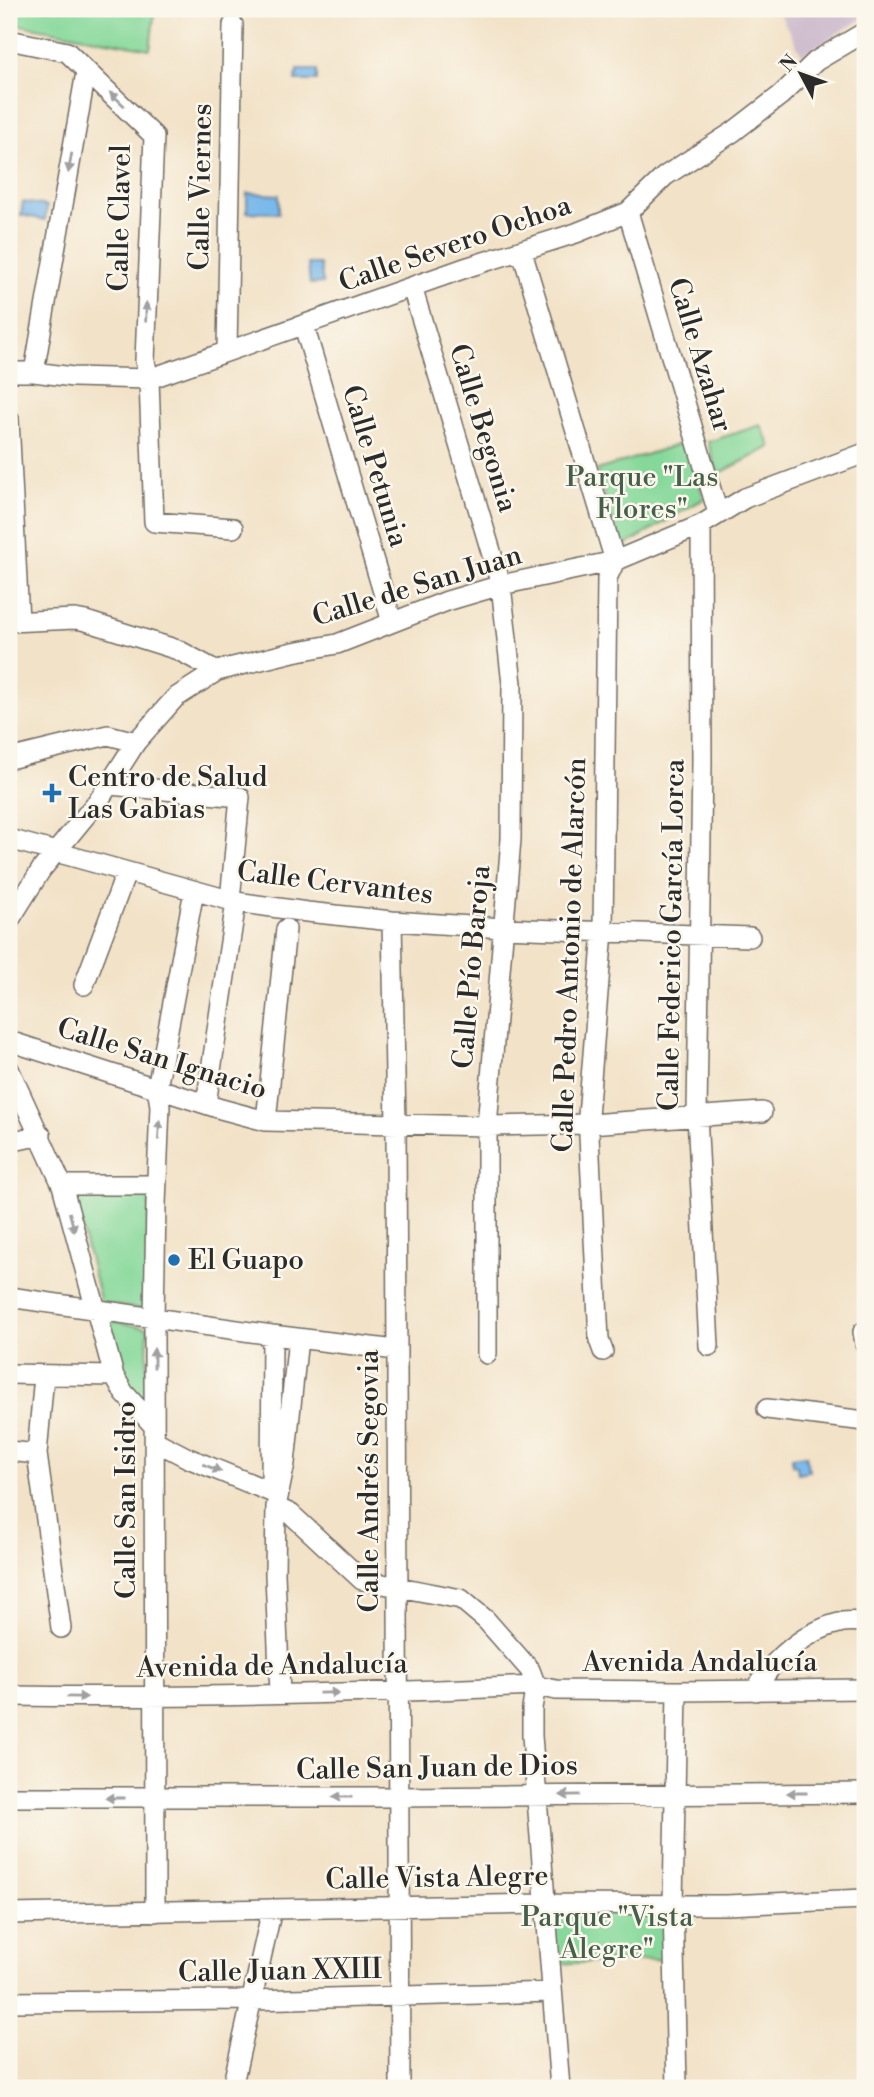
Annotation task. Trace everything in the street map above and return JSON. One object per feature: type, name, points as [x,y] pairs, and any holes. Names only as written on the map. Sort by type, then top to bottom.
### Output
[{"type":"street","name":"Calle Viernes","points":[[228,350],[229,123],[233,25]]},
{"type":"street","name":"Calle Severo Ochoa","points":[[9,372],[149,379],[628,212],[665,176],[733,132],[781,95],[816,61],[865,32]]},
{"type":"street","name":"Calle Clavel","points":[[9,40],[67,52],[154,136],[145,314],[154,522],[233,528]]},
{"type":"street","points":[[34,372],[86,72]]},
{"type":"street","name":"Calle Azahar","points":[[628,212],[718,513]]},
{"type":"street","points":[[522,251],[615,561]]},
{"type":"street","name":"Calle Begonia","points":[[412,287],[501,585]]},
{"type":"street","name":"Calle Petunia","points":[[304,326],[392,622]]},
{"type":"street","points":[[9,419],[14,621],[86,621],[178,650],[217,671]]},
{"type":"street","name":"Calle de San Juan","points":[[9,921],[55,852],[110,785],[136,742],[175,698],[217,671],[293,652],[337,645],[447,601],[501,585],[615,561],[701,525],[746,498],[865,453]]},
{"type":"street","name":"Calle Federico García Lorca","points":[[701,525],[697,1115],[709,1346]]},
{"type":"street","name":"Calle Pedro Antonio de Alarcón","points":[[603,1351],[599,1340],[589,1124],[603,931],[607,578],[615,561]]},
{"type":"street","name":"Calle Pío Baroja","points":[[487,1354],[487,1126],[511,839],[512,684],[501,585]]},
{"type":"street","points":[[9,759],[108,735],[136,742]]},
{"type":"street","points":[[110,785],[240,797],[233,901],[206,1104]]},
{"type":"street","name":"Calle Cervantes","points":[[9,839],[233,901],[307,912],[503,928],[750,937]]},
{"type":"street","points":[[84,985],[126,873]]},
{"type":"street","name":"Calle San Isidro","points":[[155,1912],[154,1318],[160,1106],[158,1088],[194,891]]},
{"type":"street","name":"Calle Andrés Segovia","points":[[392,921],[396,1125],[400,2088]]},
{"type":"street","points":[[266,1121],[286,929]]},
{"type":"street","name":"Calle San Ignacio","points":[[9,1041],[266,1121],[487,1126],[589,1124],[762,1112]]},
{"type":"street","points":[[9,1069],[62,1185],[114,1376],[155,1434],[188,1458],[275,1497],[362,1580],[461,1599],[486,1620],[530,1670],[536,1686],[532,1708],[532,1736],[560,2088]]},
{"type":"street","points":[[9,1142],[41,1135]]},
{"type":"street","points":[[62,1185],[156,1185]]},
{"type":"street","points":[[9,1297],[396,1350]]},
{"type":"street","points":[[272,1335],[275,1574],[280,1693]]},
{"type":"street","points":[[275,1497],[285,1464],[298,1338]]},
{"type":"street","points":[[9,1374],[114,1376]]},
{"type":"street","points":[[44,1375],[37,1454],[61,1628]]},
{"type":"street","points":[[767,1409],[865,1421]]},
{"type":"street","points":[[9,1451],[37,1454]]},
{"type":"street","points":[[756,1691],[762,1677],[775,1662],[816,1632],[844,1622],[865,1622]]},
{"type":"street","name":"Avenida de Andalucía","points":[[9,1696],[155,1698],[536,1686]]},
{"type":"street","name":"Avenida Andalucía","points":[[536,1686],[556,1690],[677,1692],[865,1689]]},
{"type":"street","points":[[677,1692],[673,1903],[677,2088]]},
{"type":"street","name":"Calle San Juan de Dios","points":[[9,1797],[865,1793]]},
{"type":"street","name":"Calle Vista Alegre","points":[[9,1914],[546,1904],[727,1905],[865,1899]]},
{"type":"street","points":[[232,2088],[271,1909]]},
{"type":"street","name":"Calle Juan XXIII","points":[[9,2002],[552,1993]]},
{"type":"shaded area","points":[[777,9],[865,9],[865,17],[802,55]]},
{"type":"green space","points":[[9,9],[155,9],[150,49],[9,23]]},
{"type":"green space","points":[[761,425],[771,447],[718,474],[708,442]]},
{"type":"green space","name":"Parque \"Las Flores\"","points":[[686,442],[704,499],[620,548],[597,470]]},
{"type":"green space","points":[[72,1192],[149,1192],[147,1310],[101,1303]]},
{"type":"green space","points":[[106,1320],[148,1328],[146,1401],[141,1402],[119,1372]]},
{"type":"green space","name":"Parque \"Vista Alegre\"","points":[[673,1903],[675,1959],[550,1964],[546,1904]]},
{"type":"water","points":[[297,70],[317,70],[317,81],[296,81]]},
{"type":"water","points":[[247,193],[279,195],[279,213],[247,212]]},
{"type":"water","points":[[23,202],[47,206],[45,220],[21,215]]},
{"type":"water","points":[[308,264],[320,264],[323,283],[310,284]]},
{"type":"water","points":[[806,1455],[809,1471],[798,1473],[792,1457]]},
{"type":"place","name":"Centro de Salud Las Gabias","points":[[52,793]]},
{"type":"place","name":"El Guapo","points":[[174,1260]]}]
